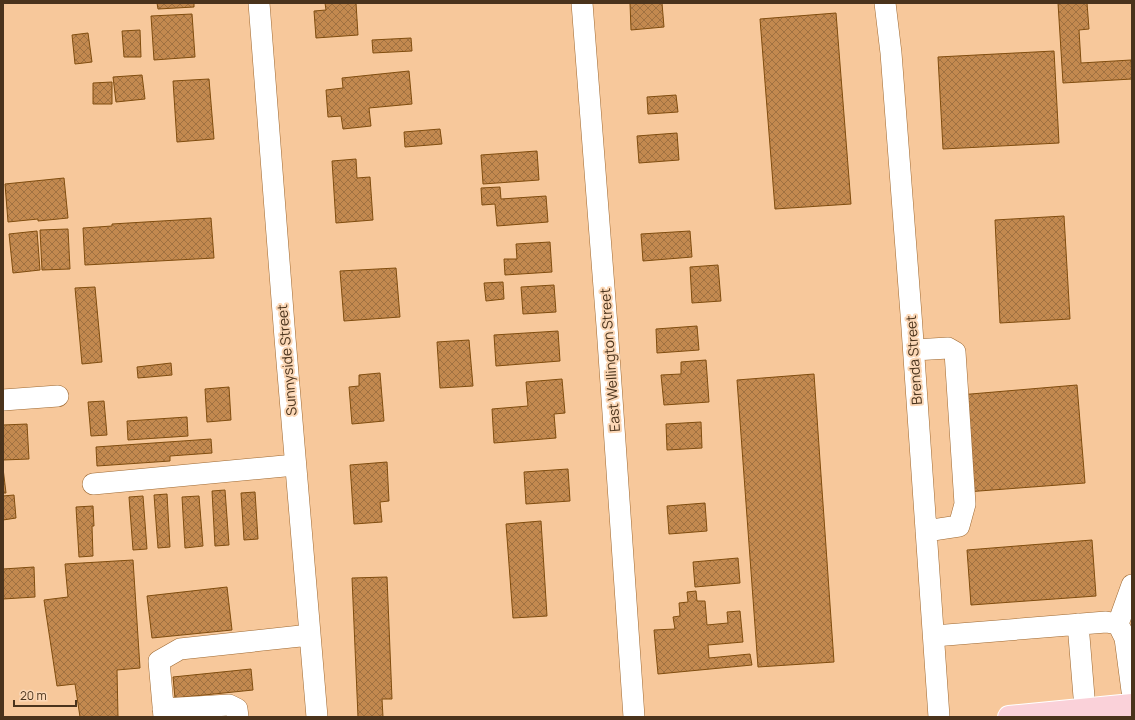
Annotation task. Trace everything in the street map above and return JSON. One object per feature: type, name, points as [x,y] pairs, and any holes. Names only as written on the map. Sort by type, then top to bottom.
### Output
[{"type":"main road","points":[[1009,717],[1130,704]]},
{"type":"street","name":"Sunnyside Street","points":[[259,3],[316,717]]},
{"type":"street","name":"East Wellington Street","points":[[582,3],[608,326],[634,717]]},
{"type":"street","name":"Brenda Street","points":[[885,3],[891,53],[914,350],[939,717]]},
{"type":"street","points":[[914,350],[948,348],[955,352],[965,504],[959,526],[926,530]]},
{"type":"street","points":[[3,400],[58,396]]},
{"type":"street","points":[[93,484],[295,465]]},
{"type":"street","points":[[1130,704],[1125,638],[1118,624],[1132,585]]},
{"type":"street","points":[[934,636],[1106,622],[1118,624]]},
{"type":"street","points":[[1078,624],[1085,709]]},
{"type":"street","points":[[238,717],[237,709],[229,705],[164,713],[160,661],[180,649],[310,635]]},
{"type":"building","points":[[157,3],[194,3],[194,7],[158,9]]},
{"type":"building","points":[[325,3],[356,3],[358,35],[316,38],[314,11],[326,10]]},
{"type":"building","points":[[630,3],[662,3],[664,27],[631,30]]},
{"type":"building","points":[[1058,3],[1087,3],[1089,29],[1079,30],[1081,63],[1131,60],[1132,79],[1063,83]]},
{"type":"building","points":[[836,13],[851,204],[775,209],[760,19]]},
{"type":"building","points":[[192,14],[195,57],[154,60],[151,16]]},
{"type":"building","points":[[140,30],[141,57],[124,57],[122,31]]},
{"type":"building","points":[[88,33],[92,62],[75,64],[72,35]]},
{"type":"building","points":[[411,38],[412,51],[373,53],[372,40]]},
{"type":"building","points":[[1054,51],[1059,143],[943,149],[938,57]]},
{"type":"building","points":[[409,71],[412,104],[369,108],[371,126],[343,129],[341,116],[328,117],[326,90],[343,88],[342,78]]},
{"type":"building","points":[[142,75],[145,99],[116,102],[113,77]]},
{"type":"building","points":[[209,79],[214,139],[177,142],[173,81]]},
{"type":"building","points":[[112,82],[112,104],[93,104],[93,83]]},
{"type":"building","points":[[676,95],[678,112],[648,114],[647,97]]},
{"type":"building","points":[[440,129],[442,144],[405,147],[404,132]]},
{"type":"building","points":[[677,133],[679,160],[639,163],[637,136]]},
{"type":"building","points":[[537,151],[539,180],[483,184],[481,155]]},
{"type":"building","points":[[356,159],[357,178],[370,177],[373,220],[336,223],[332,161]]},
{"type":"building","points":[[64,178],[68,218],[8,222],[5,184]]},
{"type":"building","points":[[500,187],[501,199],[546,196],[548,222],[497,226],[495,204],[482,205],[481,188]]},
{"type":"building","points":[[1064,216],[1070,319],[1000,323],[995,220]]},
{"type":"building","points":[[211,218],[214,258],[85,265],[83,228],[112,226],[112,224]]},
{"type":"building","points":[[68,229],[70,269],[42,270],[40,230]]},
{"type":"building","points":[[37,231],[40,270],[13,273],[9,234]]},
{"type":"building","points":[[690,231],[692,257],[643,261],[641,234]]},
{"type":"building","points":[[550,242],[552,272],[505,275],[504,259],[517,259],[516,244]]},
{"type":"building","points":[[718,265],[721,301],[692,303],[690,267]]},
{"type":"building","points":[[396,268],[400,317],[344,321],[340,271]]},
{"type":"building","points":[[503,282],[504,299],[486,301],[484,283]]},
{"type":"building","points":[[554,285],[556,312],[523,314],[521,287]]},
{"type":"building","points":[[95,287],[102,362],[82,364],[75,288]]},
{"type":"building","points":[[697,326],[699,350],[657,353],[656,329]]},
{"type":"building","points":[[558,331],[560,361],[496,366],[494,335]]},
{"type":"building","points":[[469,340],[473,386],[440,388],[437,342]]},
{"type":"building","points":[[706,360],[709,402],[664,405],[661,375],[681,374],[681,362]]},
{"type":"building","points":[[171,363],[172,375],[138,378],[137,367]]},
{"type":"building","points":[[380,373],[384,421],[352,424],[349,387],[359,386],[359,375]]},
{"type":"building","points":[[814,374],[834,662],[758,667],[737,380]]},
{"type":"building","points":[[562,379],[565,413],[554,414],[556,438],[494,443],[492,409],[528,406],[526,382]]},
{"type":"building","points":[[1077,385],[1085,483],[966,492],[959,395]]},
{"type":"building","points":[[229,387],[231,420],[207,422],[205,389]]},
{"type":"building","points":[[104,401],[107,435],[91,436],[88,402]]},
{"type":"building","points":[[187,417],[188,436],[128,440],[127,421]]},
{"type":"building","points":[[701,422],[702,448],[667,450],[666,424]]},
{"type":"building","points":[[27,424],[29,459],[3,460],[3,425]]},
{"type":"building","points":[[211,439],[212,453],[170,456],[170,461],[97,466],[96,447]]},
{"type":"building","points":[[387,462],[389,501],[380,502],[382,522],[354,524],[350,465]]},
{"type":"building","points":[[3,468],[6,493],[3,493]]},
{"type":"building","points":[[568,469],[570,501],[526,504],[524,472]]},
{"type":"building","points":[[225,490],[229,545],[215,546],[212,491]]},
{"type":"building","points":[[255,492],[258,539],[244,540],[241,493]]},
{"type":"building","points":[[167,494],[170,547],[158,548],[154,495]]},
{"type":"building","points":[[14,495],[16,518],[3,520],[3,496]]},
{"type":"building","points":[[143,496],[147,549],[133,550],[129,497]]},
{"type":"building","points":[[199,496],[203,546],[185,548],[182,497]]},
{"type":"building","points":[[705,503],[707,531],[669,534],[667,506]]},
{"type":"building","points":[[93,506],[93,556],[79,557],[76,507]]},
{"type":"building","points":[[541,521],[547,616],[513,618],[506,524]]},
{"type":"building","points":[[1092,540],[1096,596],[971,605],[967,550]]},
{"type":"building","points":[[738,558],[740,583],[695,587],[693,562]]},
{"type":"building","points":[[133,560],[140,668],[117,670],[118,717],[80,717],[75,684],[57,686],[44,600],[68,597],[65,564]]},
{"type":"building","points":[[34,567],[35,597],[3,599],[3,569]]},
{"type":"building","points":[[387,577],[392,699],[382,699],[383,717],[358,717],[352,578]]},
{"type":"building","points":[[227,587],[232,630],[152,638],[147,596]]},
{"type":"building","points":[[696,591],[697,601],[705,601],[707,625],[728,623],[727,612],[740,611],[743,642],[708,645],[709,658],[750,654],[752,665],[658,674],[654,630],[675,629],[673,617],[680,616],[679,603],[688,602],[687,592]]},
{"type":"building","points":[[251,669],[253,690],[175,698],[173,677]]}]
